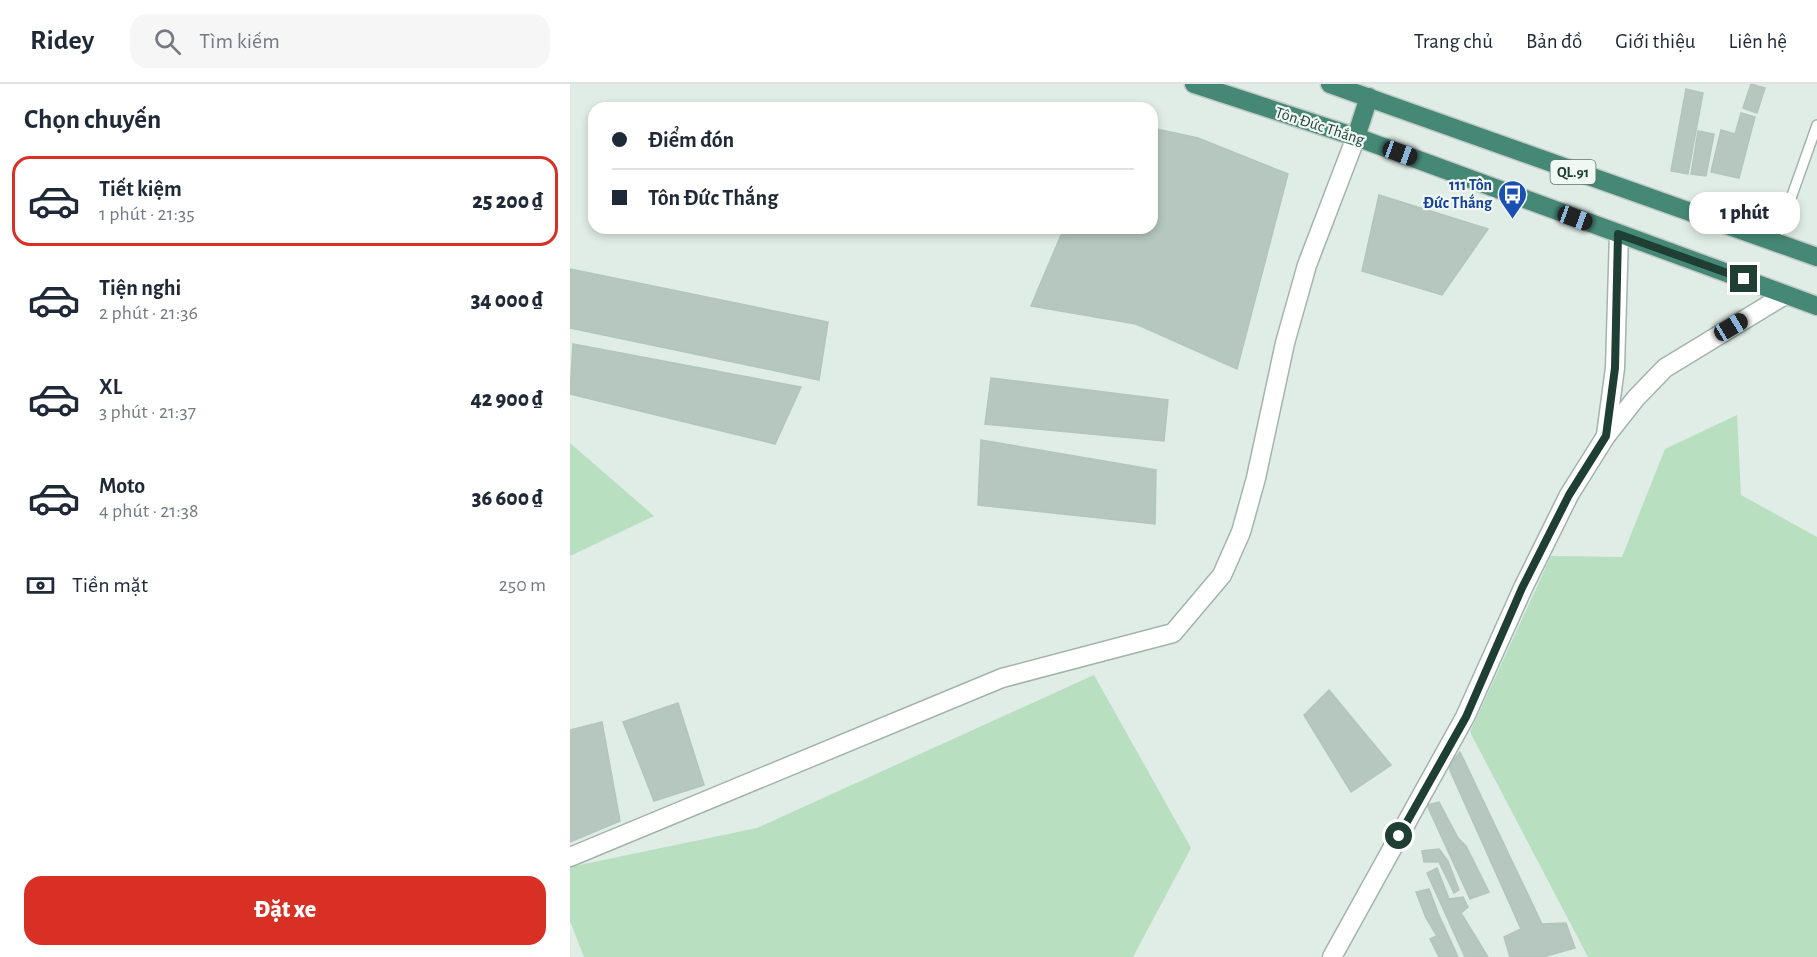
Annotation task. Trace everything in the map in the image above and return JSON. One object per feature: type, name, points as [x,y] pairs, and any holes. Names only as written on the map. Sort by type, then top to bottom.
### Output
[{"type":"highway","name":"Tôn Đức Thắng","points":[[1194,84],[1356,137],[1817,306]]},
{"type":"highway","name":"QL.91","points":[[1330,84],[1817,258]]},
{"type":"highway","points":[[1356,137],[1370,97]]},
{"type":"street","points":[[570,857],[1002,678],[1173,633],[1222,575],[1241,532],[1256,478],[1285,343],[1307,266],[1356,137]]},
{"type":"street","points":[[1606,436],[1615,368],[1618,234]]},
{"type":"street","points":[[1332,957],[1466,717],[1522,588],[1569,495],[1606,436],[1636,398],[1665,368],[1785,295]]},
{"type":"lane","points":[[1775,243],[1817,125]]},
{"type":"green space","points":[[1737,415],[1741,495],[1817,537],[1817,957],[1588,957],[1470,732],[1551,556],[1622,557],[1665,449]]},
{"type":"green space","points":[[570,443],[654,516],[570,556]]},
{"type":"green space","points":[[1094,675],[1191,848],[1133,957],[584,957],[570,921],[570,867],[757,828]]},
{"type":"building","points":[[1751,84],[1765,88],[1757,113],[1743,108]]},
{"type":"building","points":[[1686,89],[1703,93],[1688,174],[1671,171]]},
{"type":"building","points":[[1741,113],[1755,117],[1739,178],[1711,172],[1721,130],[1735,134]]},
{"type":"building","points":[[1158,129],[1198,138],[1288,174],[1237,369],[1136,324],[1031,306],[1061,234],[1158,234]]},
{"type":"building","points":[[1698,131],[1714,134],[1706,176],[1691,174]]},
{"type":"building","points":[[1379,195],[1488,229],[1442,295],[1362,271]]},
{"type":"building","points":[[570,269],[828,322],[819,380],[570,328]]},
{"type":"building","points":[[573,344],[801,387],[775,444],[570,394]]},
{"type":"building","points":[[991,378],[1168,400],[1164,441],[985,424]]},
{"type":"building","points":[[981,440],[1156,470],[1155,524],[978,505]]},
{"type":"building","points":[[1329,690],[1391,765],[1351,792],[1304,715]]},
{"type":"building","points":[[678,703],[704,785],[654,801],[623,722]]},
{"type":"building","points":[[602,722],[620,821],[570,842],[570,730]]},
{"type":"building","points":[[1460,752],[1542,924],[1566,923],[1575,948],[1543,957],[1510,957],[1504,937],[1521,929],[1448,766]]},
{"type":"building","points":[[1439,802],[1458,838],[1466,846],[1489,892],[1470,899],[1427,805]]},
{"type":"building","points":[[1439,849],[1448,861],[1459,890],[1454,893],[1439,862],[1424,862],[1422,851]]},
{"type":"building","points":[[1437,868],[1449,899],[1463,897],[1468,907],[1461,913],[1488,957],[1465,957],[1427,873]]},
{"type":"building","points":[[1429,889],[1458,957],[1439,957],[1430,939],[1437,936],[1426,918],[1416,892]]},
{"type":"place","name":"111 Tôn Đức Thắng","points":[[1513,220]]},
{"type":"route","points":[[1399,836],[1466,717],[1522,588],[1569,495],[1606,436],[1615,368],[1618,234],[1744,279]]}]
